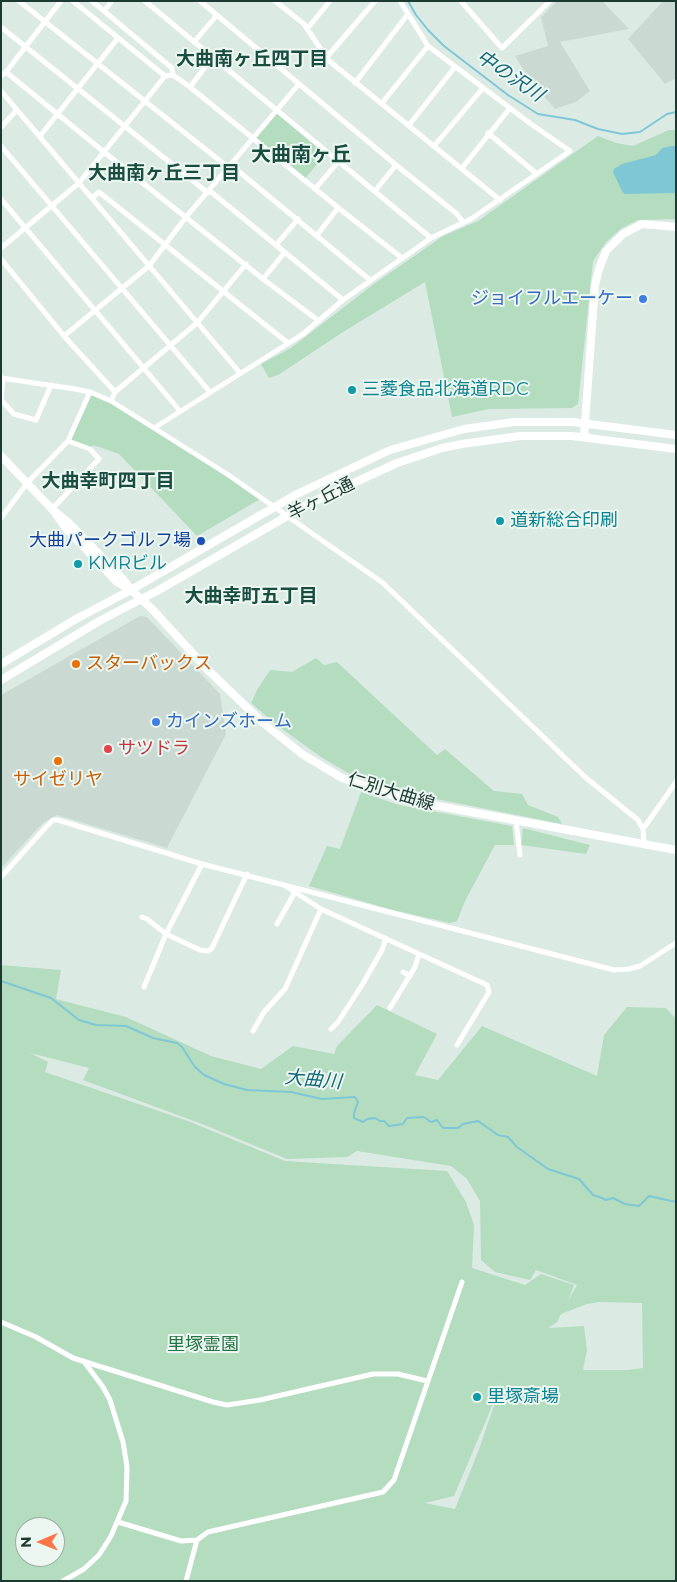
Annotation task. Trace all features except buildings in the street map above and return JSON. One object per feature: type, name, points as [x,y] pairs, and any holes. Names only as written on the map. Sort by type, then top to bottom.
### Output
[{"type":"main road","points":[[584,437],[595,285],[606,251],[623,234],[642,224],[676,227]]},
{"type":"main road","name":"羊ヶ丘通","points":[[1,664],[76,619],[131,590],[275,507],[363,462],[412,442],[464,429],[496,424],[552,421],[676,434]]},
{"type":"main road","name":"羊ヶ丘通","points":[[1,680],[101,620],[310,503],[398,463],[442,448],[520,436],[584,437],[676,449]]},
{"type":"main road","name":"仁別大曲線","points":[[1,456],[28,482],[65,527],[117,582],[131,590],[152,608],[207,669],[262,722],[302,754],[342,778],[406,800],[676,850]]},
{"type":"street","points":[[19,1],[144,102],[298,219],[370,280]]},
{"type":"street","points":[[61,1],[4,74],[320,321]]},
{"type":"street","points":[[73,1],[165,76]]},
{"type":"street","points":[[92,1],[172,68],[173,75]]},
{"type":"street","points":[[104,11],[112,1]]},
{"type":"street","points":[[145,1],[431,238]]},
{"type":"street","points":[[200,1],[457,214],[463,222]]},
{"type":"street","points":[[275,1],[282,3],[304,24],[326,58],[500,200]]},
{"type":"street","points":[[307,29],[330,1]]},
{"type":"street","points":[[326,58],[375,1]]},
{"type":"street","points":[[154,428],[288,343],[320,321],[343,300],[370,280],[431,238],[471,219],[570,151],[428,46],[400,1]]},
{"type":"street","points":[[461,1],[502,48],[550,1]]},
{"type":"street","points":[[355,83],[408,14]]},
{"type":"street","points":[[194,42],[217,15]]},
{"type":"street","points":[[1,28],[343,300]]},
{"type":"street","points":[[40,136],[118,38]]},
{"type":"street","points":[[382,103],[428,46]]},
{"type":"street","points":[[190,87],[212,58]]},
{"type":"street","points":[[409,125],[455,67]]},
{"type":"street","points":[[1,248],[79,183],[165,76],[173,75],[402,258]]},
{"type":"street","points":[[64,336],[149,266],[186,217],[300,84]]},
{"type":"street","points":[[434,146],[483,88]]},
{"type":"street","points":[[1,91],[240,373]]},
{"type":"street","points":[[462,168],[488,133],[510,108]]},
{"type":"street","points":[[1,127],[17,110]]},
{"type":"street","points":[[488,133],[537,174]]},
{"type":"street","points":[[1,146],[210,392]]},
{"type":"street","points":[[315,189],[338,162]]},
{"type":"street","points":[[375,191],[396,165]]},
{"type":"street","points":[[92,198],[99,192],[288,343]]},
{"type":"street","points":[[1,199],[180,411]]},
{"type":"street","points":[[317,235],[338,208]]},
{"type":"street","points":[[276,245],[298,219]]},
{"type":"street","points":[[263,278],[285,252]]},
{"type":"street","points":[[1,258],[64,336],[115,392]]},
{"type":"street","points":[[111,402],[115,392],[197,323],[246,264]]},
{"type":"street","points":[[51,385],[36,420],[14,414],[2,400],[2,378],[51,385],[90,392],[111,402],[154,428],[275,507],[383,583],[584,777],[638,820],[643,829],[644,844]]},
{"type":"street","points":[[1,518],[3,511],[28,482],[68,441],[90,392]]},
{"type":"street","points":[[52,509],[99,459],[90,449],[68,441]]},
{"type":"street","points":[[643,829],[676,782]]},
{"type":"street","points":[[1,876],[53,820],[58,820],[202,864],[282,883],[614,970],[640,966],[676,943]]},
{"type":"street","points":[[516,821],[520,855]]},
{"type":"street","points":[[144,987],[166,934],[202,864]]},
{"type":"street","points":[[142,917],[166,934],[200,950],[208,951],[212,948],[247,874]]},
{"type":"street","points":[[282,883],[321,909],[487,985],[489,992],[457,1045]]},
{"type":"street","points":[[277,924],[295,892]]},
{"type":"street","points":[[253,1031],[264,1012],[285,989],[321,909]]},
{"type":"street","points":[[331,1029],[338,1022],[362,985],[382,950],[386,938]]},
{"type":"street","points":[[390,1008],[418,962],[419,954]]},
{"type":"street","points":[[403,972],[410,976]]},
{"type":"street","points":[[118,1522],[181,1541],[197,1540],[208,1532],[383,1492],[394,1480],[462,1282]]},
{"type":"street","points":[[1,1322],[36,1337],[85,1363],[227,1405],[260,1400],[373,1374],[398,1374],[427,1381]]},
{"type":"street","points":[[63,1581],[84,1569],[99,1556],[118,1522],[126,1502],[127,1467],[123,1442],[110,1400],[85,1363]]},
{"type":"street","points":[[186,1581],[197,1540]]},
{"type":"shaded area","points":[[557,1],[602,1],[629,29],[560,42],[590,91],[576,102],[555,109],[529,79],[515,56],[548,46],[541,17]]},
{"type":"shaded area","points":[[663,1],[676,1],[676,78],[665,84],[628,39]]},
{"type":"shaded area","points":[[140,616],[147,617],[220,694],[226,734],[167,848],[57,815],[43,823],[1,868],[1,695]]},
{"type":"green space","points":[[276,111],[327,152],[304,180],[254,138]]},
{"type":"green space","points":[[669,130],[676,130],[676,219],[638,220],[622,228],[607,241],[593,261],[578,404],[572,408],[489,409],[452,417],[425,282],[343,332],[278,375],[269,378],[261,364],[291,348],[374,284],[443,236],[478,221],[598,136],[616,143],[633,146]]},
{"type":"green space","points":[[90,392],[111,401],[262,498],[197,536],[119,454],[93,445],[90,449],[68,441]]},
{"type":"green space","points":[[316,658],[324,665],[337,662],[437,755],[445,749],[494,791],[522,794],[528,805],[558,817],[562,824],[386,789],[348,773],[321,757],[278,726],[251,703],[270,670],[292,672]]},
{"type":"green space","points":[[361,792],[399,805],[512,826],[514,845],[495,845],[465,901],[457,921],[450,923],[393,910],[309,886],[327,846],[340,849]]},
{"type":"green space","points":[[523,828],[590,845],[586,854],[521,845]]},
{"type":"green space","name":"里塚霊園","points":[[1,965],[61,970],[56,999],[126,1017],[211,1056],[261,1069],[293,1046],[334,1054],[337,1046],[377,1005],[437,1034],[415,1075],[438,1080],[482,1026],[597,1076],[604,1035],[627,1007],[666,1008],[676,1019],[676,1581],[1,1581]],"holes":[[[30,1053],[89,1068],[83,1080],[202,1124],[287,1159],[347,1157],[357,1151],[451,1166],[467,1179],[480,1201],[481,1260],[495,1272],[530,1280],[536,1270],[577,1285],[568,1301],[574,1285],[541,1274],[525,1285],[472,1268],[474,1225],[466,1202],[447,1171],[285,1161],[188,1121],[45,1072],[48,1062]],[[599,1302],[642,1303],[643,1368],[583,1370],[587,1350],[584,1326],[548,1328],[557,1322],[561,1314],[587,1304]],[[503,1380],[478,1452],[455,1509],[425,1503],[454,1496]]]},
{"type":"water","points":[[676,146],[676,193],[625,194],[622,191],[613,172],[614,169],[622,164],[656,155],[662,148]]},
{"type":"waterway","name":"中の沢川","points":[[408,1],[416,15],[444,46],[508,95],[538,114],[575,120],[598,129],[622,134],[640,132],[667,114],[676,112]]},
{"type":"waterway","name":"大曲川","points":[[1,981],[51,998],[79,1020],[96,1025],[126,1026],[153,1038],[177,1043],[182,1047],[195,1067],[204,1075],[224,1084],[247,1090],[291,1092],[322,1099],[355,1097],[358,1102],[354,1118],[363,1122],[367,1119],[375,1118],[384,1121],[389,1126],[403,1124],[407,1118],[424,1117],[431,1122],[437,1120],[443,1128],[458,1128],[463,1124],[478,1121],[498,1135],[508,1137],[517,1147],[548,1169],[579,1179],[593,1195],[606,1200],[613,1198],[625,1204],[639,1206],[649,1196],[676,1202]]},
{"type":"place","name":"ジョイフルエーケー","points":[[643,299]]},
{"type":"place","name":"三菱食品北海道RDC","points":[[352,390]]},
{"type":"place","name":"道新総合印刷","points":[[500,521]]},
{"type":"place","name":"大曲パークゴルフ場","points":[[201,541]]},
{"type":"place","name":"KMRビル","points":[[78,564]]},
{"type":"place","name":"スターバックス","points":[[76,664]]},
{"type":"place","name":"カインズホーム","points":[[156,722]]},
{"type":"place","name":"サツドラ","points":[[108,749]]},
{"type":"place","name":"サイゼリヤ","points":[[58,761]]},
{"type":"place","name":"里塚斎場","points":[[477,1397]]},
{"type":"district","name":"大曲南ヶ丘四丁目","points":[[252,59]]},
{"type":"district","name":"大曲南ヶ丘","points":[[301,155]]},
{"type":"district","name":"大曲南ヶ丘三丁目","points":[[164,173]]},
{"type":"district","name":"大曲幸町四丁目","points":[[108,481]]},
{"type":"district","name":"大曲幸町五丁目","points":[[251,596]]}]
